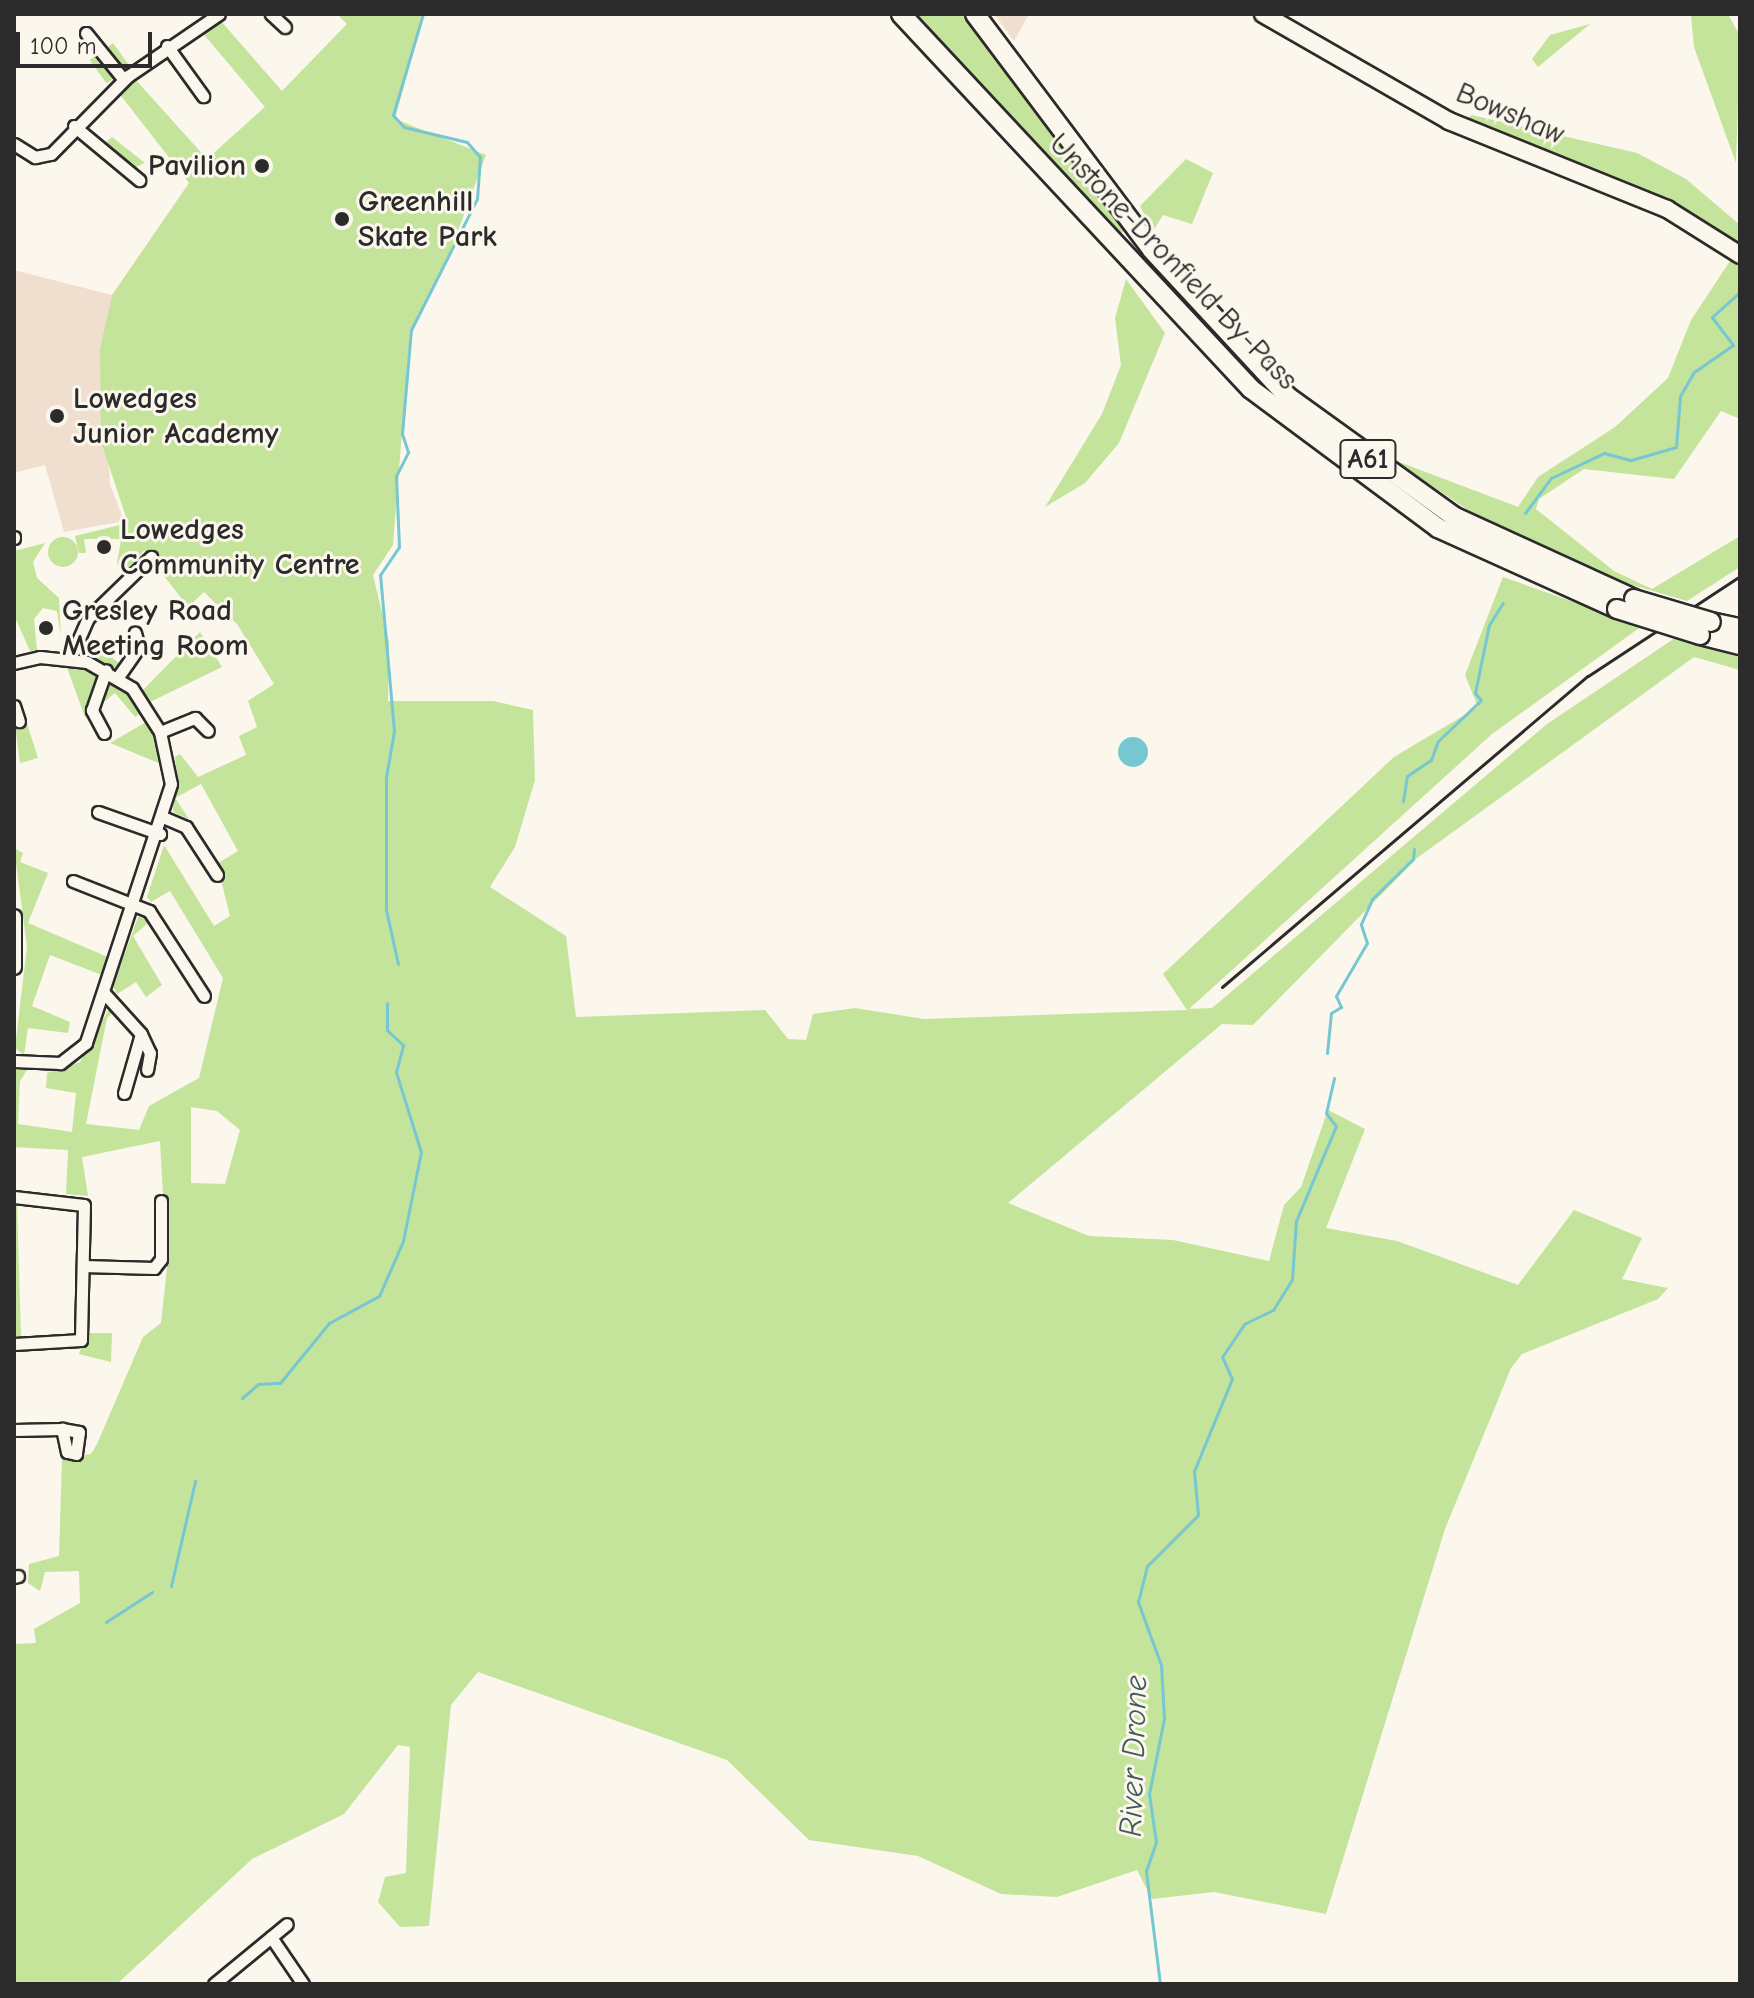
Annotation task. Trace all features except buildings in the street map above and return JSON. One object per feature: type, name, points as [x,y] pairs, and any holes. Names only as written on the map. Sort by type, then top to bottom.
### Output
[{"type":"highway","name":"Unstone-Dronfield By-Pass","points":[[901,14],[1134,271],[1251,389],[1378,489],[1491,556],[1617,609],[1705,629],[1740,628]]},
{"type":"highway","name":"Unstone-Dronfield By-Pass","points":[[975,14],[1152,250],[1287,396],[1385,472],[1504,543],[1740,645]]},
{"type":"main road","name":"Bowshaw","points":[[1263,14],[1449,121],[1667,209],[1740,255]]},
{"type":"street","points":[[14,144],[46,158],[74,126],[124,80],[202,18],[219,14]]},
{"type":"street","points":[[271,14],[285,27]]},
{"type":"street","points":[[86,33],[124,80]]},
{"type":"street","points":[[167,46],[203,96]]},
{"type":"street","points":[[74,126],[139,180]]},
{"type":"street","points":[[70,659],[88,618],[151,557]]},
{"type":"street","points":[[118,677],[139,647],[135,633]]},
{"type":"street","points":[[14,663],[70,659],[118,677],[144,701],[160,732],[170,770],[165,818],[160,834],[104,993],[79,1052],[50,1064],[14,1061]]},
{"type":"street","points":[[104,733],[92,718],[106,670]]},
{"type":"street","points":[[14,706],[19,721]]},
{"type":"street","points":[[160,732],[195,718],[208,731]]},
{"type":"street","points":[[98,812],[160,834]]},
{"type":"street","points":[[165,818],[186,827],[217,875]]},
{"type":"street","points":[[73,881],[136,904],[154,916],[204,996]]},
{"type":"street","points":[[14,917],[14,967]]},
{"type":"street","points":[[104,993],[141,1034],[150,1053],[147,1070]]},
{"type":"street","points":[[124,1093],[141,1034]]},
{"type":"street","points":[[14,1197],[81,1201],[83,1266],[81,1340],[14,1344]]},
{"type":"street","points":[[83,1266],[154,1268],[161,1259],[161,1201]]},
{"type":"street","points":[[14,1430],[62,1429]]},
{"type":"street","points":[[214,1984],[287,1924]]},
{"type":"street","points":[[271,1937],[303,1984]]},
{"type":"shaded area","points":[[994,14],[1029,14],[1014,41]]},
{"type":"shaded area","name":"Lowedges Junior Academy","points":[[14,270],[112,295],[100,348],[110,484],[124,521],[64,532],[45,465],[14,473]]},
{"type":"green space","points":[[337,14],[423,14],[395,119],[486,155],[445,266],[410,332],[393,545],[373,575],[389,642],[388,701],[493,701],[533,710],[535,780],[515,847],[490,887],[566,936],[576,1017],[765,1010],[788,1039],[806,1040],[813,1014],[855,1008],[924,1019],[1187,1010],[1163,974],[1394,757],[1478,707],[1465,675],[1503,577],[1642,626],[1492,734],[1189,1009],[1212,1008],[1547,724],[1678,636],[1740,657],[1740,670],[1694,657],[1417,858],[1253,1025],[1222,1024],[1008,1203],[1089,1236],[1173,1240],[1269,1261],[1284,1205],[1301,1187],[1328,1110],[1365,1129],[1326,1228],[1397,1241],[1518,1285],[1574,1210],[1642,1238],[1622,1279],[1668,1288],[1658,1299],[1522,1354],[1511,1368],[1445,1529],[1326,1914],[1214,1892],[1152,1899],[1137,1870],[1057,1897],[1001,1894],[918,1856],[809,1840],[727,1760],[478,1672],[451,1705],[429,1926],[400,1927],[378,1902],[385,1877],[406,1873],[410,1747],[398,1745],[344,1814],[252,1859],[117,1984],[14,1984],[14,1644],[36,1643],[34,1629],[80,1603],[79,1571],[45,1572],[40,1591],[28,1583],[29,1564],[59,1556],[62,1459],[91,1454],[97,1444],[143,1337],[161,1323],[167,1268],[160,1141],[82,1157],[88,1196],[66,1194],[68,1150],[14,1147],[14,1070],[27,1070],[20,1081],[18,1124],[72,1132],[76,1093],[46,1088],[47,1073],[80,1062],[111,1005],[116,1010],[107,1018],[86,1124],[139,1130],[149,1106],[199,1078],[223,978],[170,891],[151,902],[147,897],[164,845],[214,926],[230,916],[217,864],[238,851],[201,784],[175,798],[189,819],[175,813],[173,810],[177,775],[175,757],[180,754],[198,777],[246,755],[239,736],[257,727],[248,701],[274,684],[237,624],[204,592],[188,607],[144,550],[127,573],[117,564],[121,539],[84,539],[86,553],[79,553],[75,536],[128,523],[101,442],[100,348],[112,295],[189,183],[118,92],[135,79],[207,159],[265,107],[201,31],[220,20],[282,91],[347,24]],"holes":[[[191,1107],[217,1111],[240,1130],[225,1184],[191,1183]]]},
{"type":"green space","points":[[909,14],[966,14],[1126,228],[1115,239]]},
{"type":"green space","points":[[1691,14],[1728,14],[1740,36],[1736,163],[1694,47]]},
{"type":"green space","points":[[1590,24],[1538,67],[1532,59],[1550,35]]},
{"type":"green space","points":[[113,43],[130,66],[107,84],[90,60]]},
{"type":"green space","points":[[1472,115],[1637,153],[1686,179],[1740,225],[1740,247],[1683,207],[1463,121]]},
{"type":"green space","points":[[112,137],[145,163],[133,168],[104,144]]},
{"type":"green space","points":[[1186,159],[1213,173],[1192,224],[1163,215],[1153,231],[1140,206]]},
{"type":"green space","points":[[1732,258],[1740,263],[1740,419],[1721,411],[1674,479],[1584,469],[1539,499],[1536,509],[1614,571],[1652,589],[1740,536],[1740,567],[1687,601],[1612,579],[1502,533],[1394,460],[1518,507],[1538,477],[1615,427],[1668,378],[1691,320]]},
{"type":"green space","points":[[1126,279],[1165,333],[1119,443],[1085,483],[1045,507],[1102,414],[1121,365],[1115,318]]},
{"type":"green space","points":[[63,537],[73,542],[78,552],[73,562],[63,567],[53,562],[48,552],[53,542]]},
{"type":"green space","points":[[45,543],[33,562],[37,578],[59,598],[61,636],[57,611],[43,608],[34,619],[37,650],[30,651],[14,615],[14,551]]},
{"type":"green space","points":[[200,632],[222,667],[150,702],[142,691]]},
{"type":"green space","points":[[84,636],[119,663],[114,680],[143,712],[135,717],[115,693],[85,717],[66,665]]},
{"type":"green space","points":[[24,714],[38,758],[20,763],[14,717]]},
{"type":"green space","points":[[148,721],[157,743],[161,764],[110,743]]},
{"type":"green space","points":[[14,848],[23,853],[20,862],[48,873],[28,923],[108,957],[102,975],[50,955],[32,1006],[70,1022],[68,1033],[28,1028],[24,1055],[15,1048],[27,947]]},
{"type":"green space","points":[[145,915],[149,922],[133,936],[162,985],[146,997],[136,982],[117,994],[113,986],[138,917]]},
{"type":"green space","points":[[17,1203],[21,1337],[14,1338],[14,1204]]},
{"type":"green space","points":[[87,1333],[112,1333],[111,1362],[79,1354]]},
{"type":"water","points":[[1133,737],[1143,742],[1148,752],[1143,762],[1133,767],[1123,762],[1118,752],[1123,742]]},
{"type":"waterway","points":[[398,964],[386,910],[386,777],[394,731],[380,575],[399,547],[396,476],[408,452],[402,434],[411,330],[477,199],[480,157],[467,142],[404,127],[393,115],[423,14]]},
{"type":"waterway","name":"River Drone","points":[[1525,513],[1551,478],[1604,453],[1631,460],[1676,447],[1680,396],[1694,372],[1733,345],[1712,317],[1740,292]]},
{"type":"waterway","name":"River Drone","points":[[1403,801],[1407,776],[1431,760],[1438,741],[1481,700],[1475,693],[1489,625],[1503,603]]},
{"type":"waterway","name":"River Drone","points":[[1327,1053],[1331,1013],[1341,1007],[1336,996],[1367,943],[1361,924],[1372,899],[1413,859],[1414,849]]},
{"type":"waterway","points":[[242,1398],[258,1384],[280,1383],[329,1323],[379,1296],[403,1241],[421,1152],[396,1072],[403,1045],[387,1030],[387,1003]]},
{"type":"waterway","name":"River Drone","points":[[1160,1984],[1146,1871],[1156,1842],[1149,1794],[1164,1718],[1161,1665],[1138,1602],[1147,1566],[1198,1515],[1194,1471],[1232,1379],[1222,1357],[1244,1324],[1273,1310],[1292,1279],[1296,1221],[1336,1126],[1326,1113],[1334,1078]]},
{"type":"waterway","points":[[171,1586],[195,1481]]},
{"type":"waterway","points":[[106,1622],[152,1592]]},
{"type":"railway","points":[[1222,987],[1588,676],[1740,576]]},
{"type":"place","name":"Pavilion","points":[[262,166]]},
{"type":"place","name":"Greenhill Skate Park","points":[[342,219]]},
{"type":"place","name":"Lowedges Junior Academy","points":[[57,416]]},
{"type":"place","name":"Lowedges Community Centre","points":[[104,547]]},
{"type":"place","name":"Gresley Road Meeting Room","points":[[46,628]]}]
